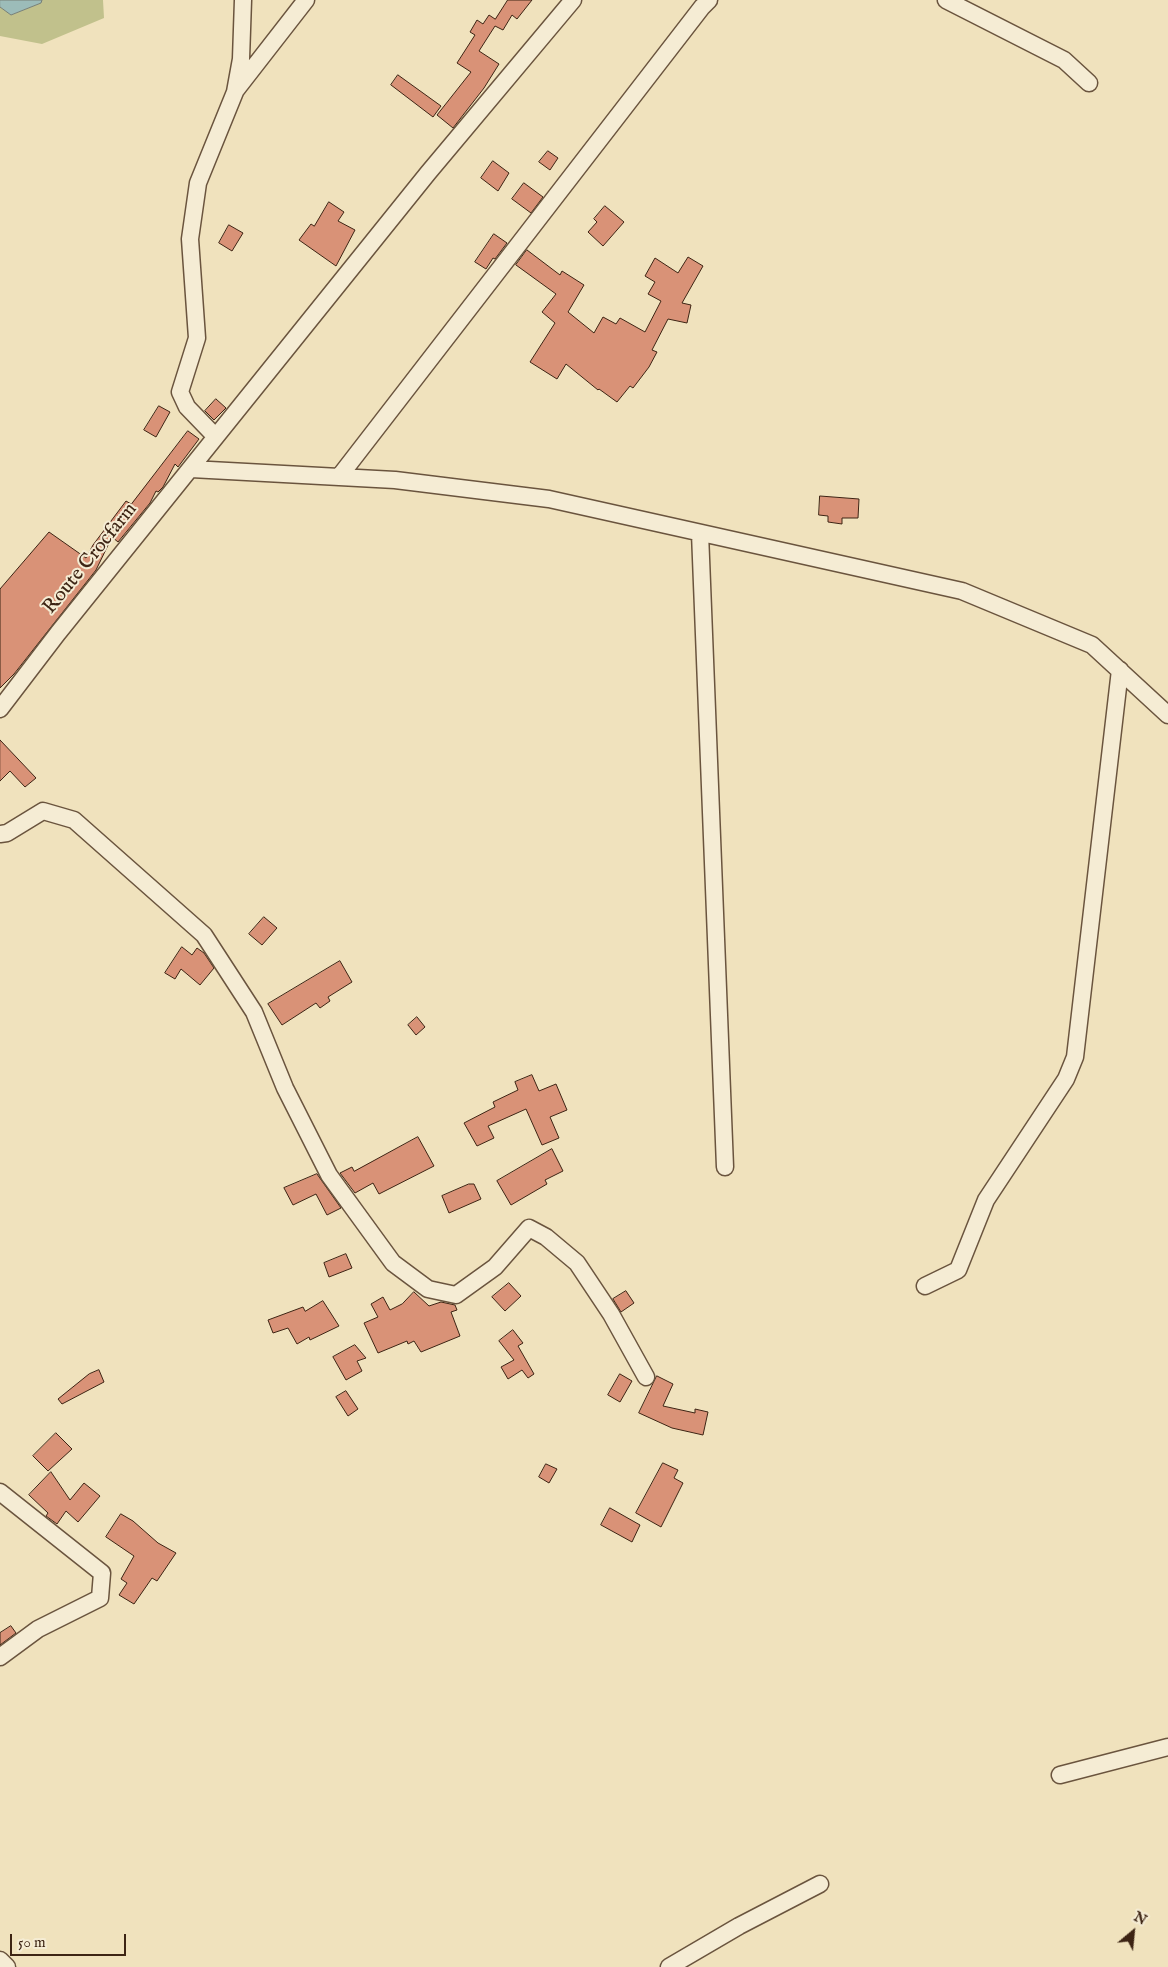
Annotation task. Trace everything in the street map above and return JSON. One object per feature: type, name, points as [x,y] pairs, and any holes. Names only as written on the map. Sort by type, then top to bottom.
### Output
[{"type":"street","points":[[216,436],[187,407],[180,392],[197,338],[190,239],[198,184],[235,92],[241,58],[243,0]]},
{"type":"street","points":[[235,92],[306,0]]},
{"type":"street","name":"Route Crocfarm","points":[[0,708],[58,632],[428,173],[573,0]]},
{"type":"street","points":[[339,477],[689,23],[709,0]]},
{"type":"street","points":[[946,0],[1064,60],[1089,83]]},
{"type":"street","points":[[191,469],[395,480],[549,499],[962,591],[1092,645],[1168,715]]},
{"type":"street","points":[[700,533],[725,1167]]},
{"type":"street","points":[[925,1286],[958,1270],[986,1200],[1066,1079],[1075,1057],[1120,670]]},
{"type":"street","points":[[0,834],[7,833],[43,811],[74,820],[204,935],[254,1012],[285,1088],[329,1175],[393,1263],[428,1289],[456,1295],[495,1267],[529,1228],[546,1237],[577,1263],[611,1314],[646,1377]]},
{"type":"street","points":[[0,1492],[102,1573],[100,1598],[38,1629],[0,1657]]},
{"type":"street","points":[[1060,1775],[1168,1747]]},
{"type":"street","points":[[669,1967],[738,1926],[820,1884]]},
{"type":"street","points":[[0,1960],[7,1967]]},
{"type":"green space","points":[[42,0],[103,0],[104,18],[42,44],[0,36],[0,7],[11,15],[41,3]]},
{"type":"water","points":[[0,0],[42,0],[41,3],[11,15],[0,7]]},
{"type":"building","points":[[508,0],[532,0],[517,19],[512,15],[503,30],[495,26],[479,51],[499,64],[484,88],[453,128],[437,115],[471,72],[457,63],[475,35],[470,32],[477,20],[483,24],[489,15],[495,19]]},
{"type":"building","points":[[398,75],[441,106],[433,117],[391,85]]},
{"type":"building","points":[[548,151],[558,158],[550,170],[539,162]]},
{"type":"building","points":[[493,161],[509,173],[498,191],[481,178]]},
{"type":"building","points":[[524,183],[543,197],[531,213],[512,199]]},
{"type":"building","points":[[329,202],[344,212],[338,221],[355,230],[336,266],[299,240],[311,224],[314,226]]},
{"type":"building","points":[[605,206],[624,222],[603,246],[588,232],[597,222],[594,219]]},
{"type":"building","points":[[229,225],[243,233],[232,251],[219,243]]},
{"type":"building","points":[[494,234],[507,243],[486,269],[475,262]]},
{"type":"building","points":[[527,250],[560,275],[562,271],[584,285],[568,312],[594,333],[603,317],[616,324],[620,318],[645,332],[661,301],[648,294],[655,282],[645,276],[655,258],[678,273],[688,257],[703,266],[682,303],[691,305],[687,323],[668,319],[652,350],[657,352],[649,367],[633,388],[630,386],[617,402],[598,390],[566,364],[557,379],[530,362],[555,323],[542,312],[556,294],[516,265]]},
{"type":"building","points":[[216,399],[226,408],[214,420],[205,411]]},
{"type":"building","points":[[159,406],[170,412],[156,437],[144,430]]},
{"type":"building","points":[[188,431],[199,439],[178,467],[175,464],[163,487],[158,492],[156,491],[150,503],[118,542],[112,537],[96,570],[14,674],[0,688],[0,589],[49,532],[86,558],[93,545],[126,501],[131,504]]},
{"type":"building","points":[[820,496],[859,499],[858,518],[842,518],[842,524],[828,522],[828,516],[819,515]]},
{"type":"building","points":[[0,740],[36,778],[25,787],[10,771],[0,781]]},
{"type":"building","points":[[264,917],[277,928],[262,945],[249,934]]},
{"type":"building","points":[[182,947],[192,955],[197,948],[204,953],[214,968],[200,985],[181,969],[175,979],[165,973]]},
{"type":"building","points":[[340,961],[352,982],[328,997],[330,1001],[320,1008],[316,1003],[282,1025],[268,1004]]},
{"type":"building","points":[[417,1017],[425,1027],[416,1035],[408,1025]]},
{"type":"building","points":[[532,1075],[539,1091],[556,1084],[567,1110],[550,1117],[559,1138],[542,1145],[526,1109],[488,1126],[494,1138],[477,1146],[464,1123],[495,1107],[493,1102],[518,1090],[515,1082]]},
{"type":"building","points":[[418,1137],[434,1166],[379,1194],[373,1183],[355,1193],[340,1173],[352,1167],[354,1171]]},
{"type":"building","points":[[552,1149],[563,1171],[545,1180],[547,1184],[511,1205],[497,1181]]},
{"type":"building","points":[[317,1174],[341,1208],[327,1215],[316,1194],[293,1205],[284,1188]]},
{"type":"building","points":[[469,1184],[474,1184],[481,1199],[449,1213],[442,1196]]},
{"type":"building","points":[[346,1254],[352,1268],[329,1277],[324,1263]]},
{"type":"building","points":[[509,1283],[521,1296],[505,1311],[492,1297]]},
{"type":"building","points":[[626,1291],[634,1303],[621,1312],[613,1299]]},
{"type":"building","points":[[414,1292],[429,1306],[441,1302],[455,1305],[457,1310],[451,1312],[460,1336],[421,1352],[414,1341],[408,1344],[407,1341],[378,1353],[364,1323],[378,1317],[371,1304],[383,1297],[390,1310],[402,1304]]},
{"type":"building","points":[[323,1301],[339,1326],[310,1340],[309,1337],[297,1344],[288,1328],[273,1333],[268,1320],[303,1307],[305,1311]]},
{"type":"building","points":[[513,1330],[523,1343],[518,1346],[534,1374],[528,1378],[522,1370],[508,1379],[501,1367],[514,1360],[499,1341]]},
{"type":"building","points":[[355,1345],[366,1358],[357,1361],[362,1371],[346,1380],[333,1357]]},
{"type":"building","points":[[99,1370],[104,1382],[62,1404],[58,1399],[89,1374]]},
{"type":"building","points":[[620,1374],[632,1381],[620,1402],[608,1395]]},
{"type":"building","points":[[657,1376],[673,1384],[663,1406],[695,1413],[695,1409],[708,1412],[703,1435],[672,1428],[639,1413]]},
{"type":"building","points":[[346,1391],[358,1409],[348,1416],[336,1397]]},
{"type":"building","points":[[56,1433],[72,1449],[48,1471],[33,1456]]},
{"type":"building","points":[[663,1463],[678,1470],[674,1478],[683,1483],[661,1527],[636,1513]]},
{"type":"building","points":[[546,1464],[557,1469],[549,1483],[539,1477]]},
{"type":"building","points":[[51,1472],[70,1500],[84,1483],[100,1496],[78,1522],[66,1511],[57,1524],[46,1516],[48,1513],[29,1495]]},
{"type":"building","points":[[610,1508],[640,1525],[632,1542],[601,1525]]},
{"type":"building","points":[[121,1514],[133,1521],[158,1543],[176,1553],[157,1581],[152,1578],[134,1604],[119,1595],[127,1583],[121,1579],[134,1556],[106,1537]]},
{"type":"building","points":[[11,1626],[16,1633],[0,1645],[0,1633]]}]
